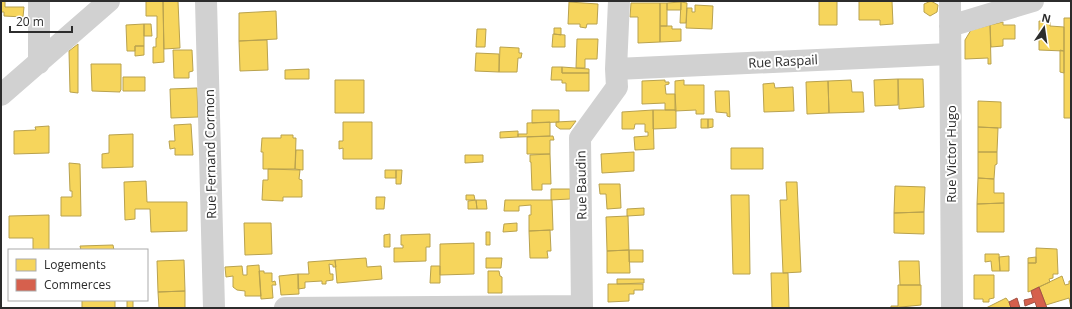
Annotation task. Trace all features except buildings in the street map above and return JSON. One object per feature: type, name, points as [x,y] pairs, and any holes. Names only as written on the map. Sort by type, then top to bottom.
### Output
[{"type":"street","points":[[39,1],[39,63]]},
{"type":"street","points":[[1,94],[110,1]]},
{"type":"street","name":"Rue Fernand Cormon","points":[[206,1],[214,308]]},
{"type":"street","name":"Rue Baudin","points":[[582,307],[580,138],[617,87],[616,69],[619,1]]},
{"type":"street","name":"Rue Victor Hugo","points":[[950,1],[952,308]]},
{"type":"street","points":[[950,26],[1033,1]]},
{"type":"street","name":"Rue Raspail","points":[[616,69],[950,54]]},
{"type":"street","points":[[285,308],[582,307]]}]
